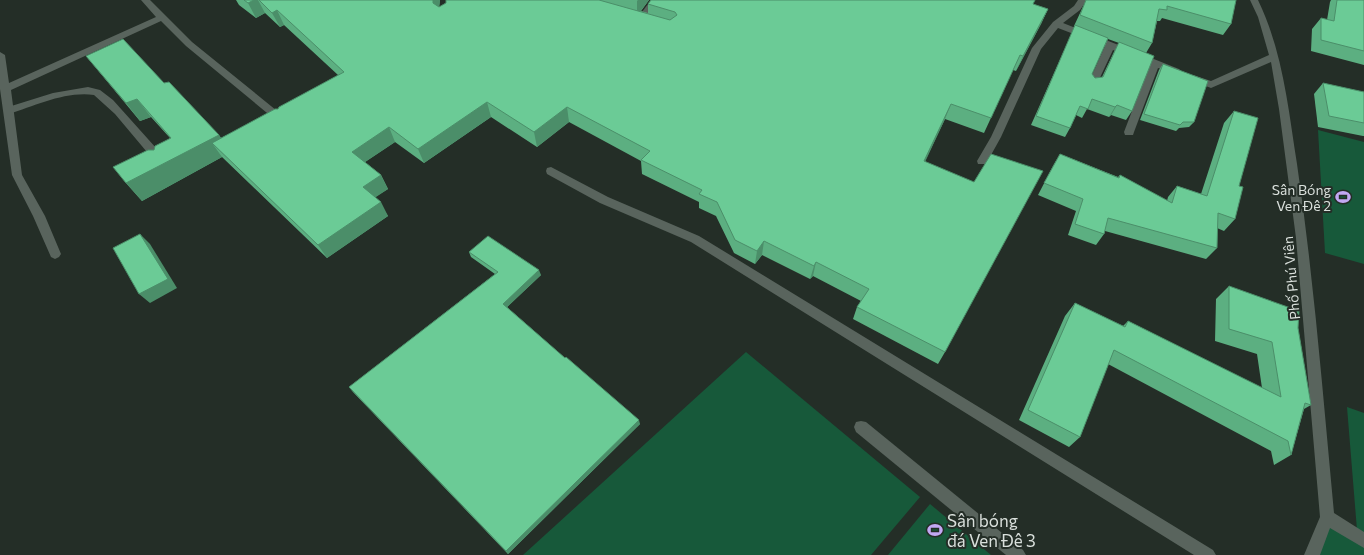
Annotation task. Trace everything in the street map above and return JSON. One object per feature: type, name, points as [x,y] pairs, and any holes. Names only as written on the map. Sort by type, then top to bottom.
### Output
[{"type":"street","points":[[145,0],[161,18],[189,44],[282,119]]},
{"type":"street","points":[[641,21],[656,0]]},
{"type":"street","points":[[982,160],[996,137],[1037,48],[1056,24],[1077,8],[1083,0]]},
{"type":"street","name":"Phố Phú Viên","points":[[1254,0],[1262,15],[1275,56],[1300,221],[1327,517],[1312,555]]},
{"type":"street","points":[[6,89],[161,18]]},
{"type":"street","points":[[1056,24],[1212,85],[1275,56]]},
{"type":"street","points":[[1094,84],[1110,45]]},
{"type":"street","points":[[0,55],[9,110],[17,176],[39,216],[55,254]]},
{"type":"street","points":[[1129,132],[1155,63]]},
{"type":"street","points":[[9,110],[77,91],[97,92],[108,101],[163,163]]},
{"type":"street","points":[[551,171],[604,200],[695,240],[1208,555]]},
{"type":"street","points":[[861,427],[1018,555]]},
{"type":"street","points":[[1327,517],[1364,541]]},
{"type":"green space","name":"Sân Bóng Ven Đê 2","points":[[1318,130],[1364,142],[1364,264],[1325,253]]},
{"type":"green space","points":[[746,352],[920,497],[871,555],[523,555]]},
{"type":"green space","points":[[1347,407],[1364,413],[1364,533],[1357,530]]},
{"type":"green space","name":"Sân bóng đá Ven Đê 3","points":[[930,504],[991,555],[888,555]]},
{"type":"green space","points":[[1327,517],[1364,540],[1364,555],[1308,555]]},
{"type":"building","points":[[244,0],[254,0],[248,3]]},
{"type":"building","points":[[259,0],[433,0],[433,3],[439,7],[446,3],[446,0],[599,0],[670,20],[677,15],[675,12],[648,4],[651,0],[1035,0],[1033,4],[1048,9],[1023,56],[1020,55],[991,118],[951,104],[924,161],[974,182],[991,154],[1043,171],[945,352],[857,307],[869,289],[816,262],[814,266],[764,241],[757,251],[735,240],[717,202],[699,194],[702,190],[641,160],[650,151],[567,107],[534,132],[487,102],[418,149],[389,127],[352,152],[381,175],[363,187],[381,202],[318,245],[212,143],[275,109],[278,109],[279,107],[344,72],[277,10],[272,13]]},
{"type":"building","points":[[1086,0],[1236,0],[1231,24],[1167,6],[1167,10],[1159,9],[1152,43],[1080,15]]},
{"type":"building","points":[[1337,0],[1364,0],[1364,51],[1321,40],[1321,18],[1334,21]]},
{"type":"building","points":[[1075,25],[1108,38],[1092,74],[1095,78],[1103,77],[1119,42],[1154,56],[1132,111],[1117,105],[1115,107],[1092,99],[1088,109],[1080,106],[1070,128],[1036,116]]},
{"type":"building","points":[[123,39],[164,83],[169,82],[219,135],[126,183],[113,167],[148,150],[154,150],[155,146],[171,138],[137,99],[126,103],[86,56]]},
{"type":"building","points":[[1163,64],[1208,81],[1194,122],[1183,122],[1180,125],[1144,114]]},
{"type":"building","points":[[1323,83],[1364,92],[1364,123],[1329,116]]},
{"type":"building","points":[[1234,111],[1258,118],[1239,186],[1243,187],[1235,219],[1218,213],[1217,248],[1108,218],[1104,234],[1075,224],[1083,199],[1044,183],[1060,154],[1119,178],[1120,175],[1172,203],[1177,186],[1207,196]]},
{"type":"building","points":[[140,234],[168,279],[139,294],[113,248]]},
{"type":"building","points":[[488,236],[539,270],[503,304],[639,420],[506,551],[349,387],[498,272],[469,252]]},
{"type":"building","points":[[1229,286],[1299,311],[1298,328],[1311,405],[1305,403],[1291,455],[1288,441],[1114,350],[1080,437],[1028,410],[1075,303],[1125,327],[1128,321],[1281,397],[1272,342],[1229,329]]},
{"type":"place","name":"Sân Bóng Ven Đê 2","points":[[1343,197]]},
{"type":"place","name":"Sân bóng đá Ven Đê 3","points":[[935,530]]}]
